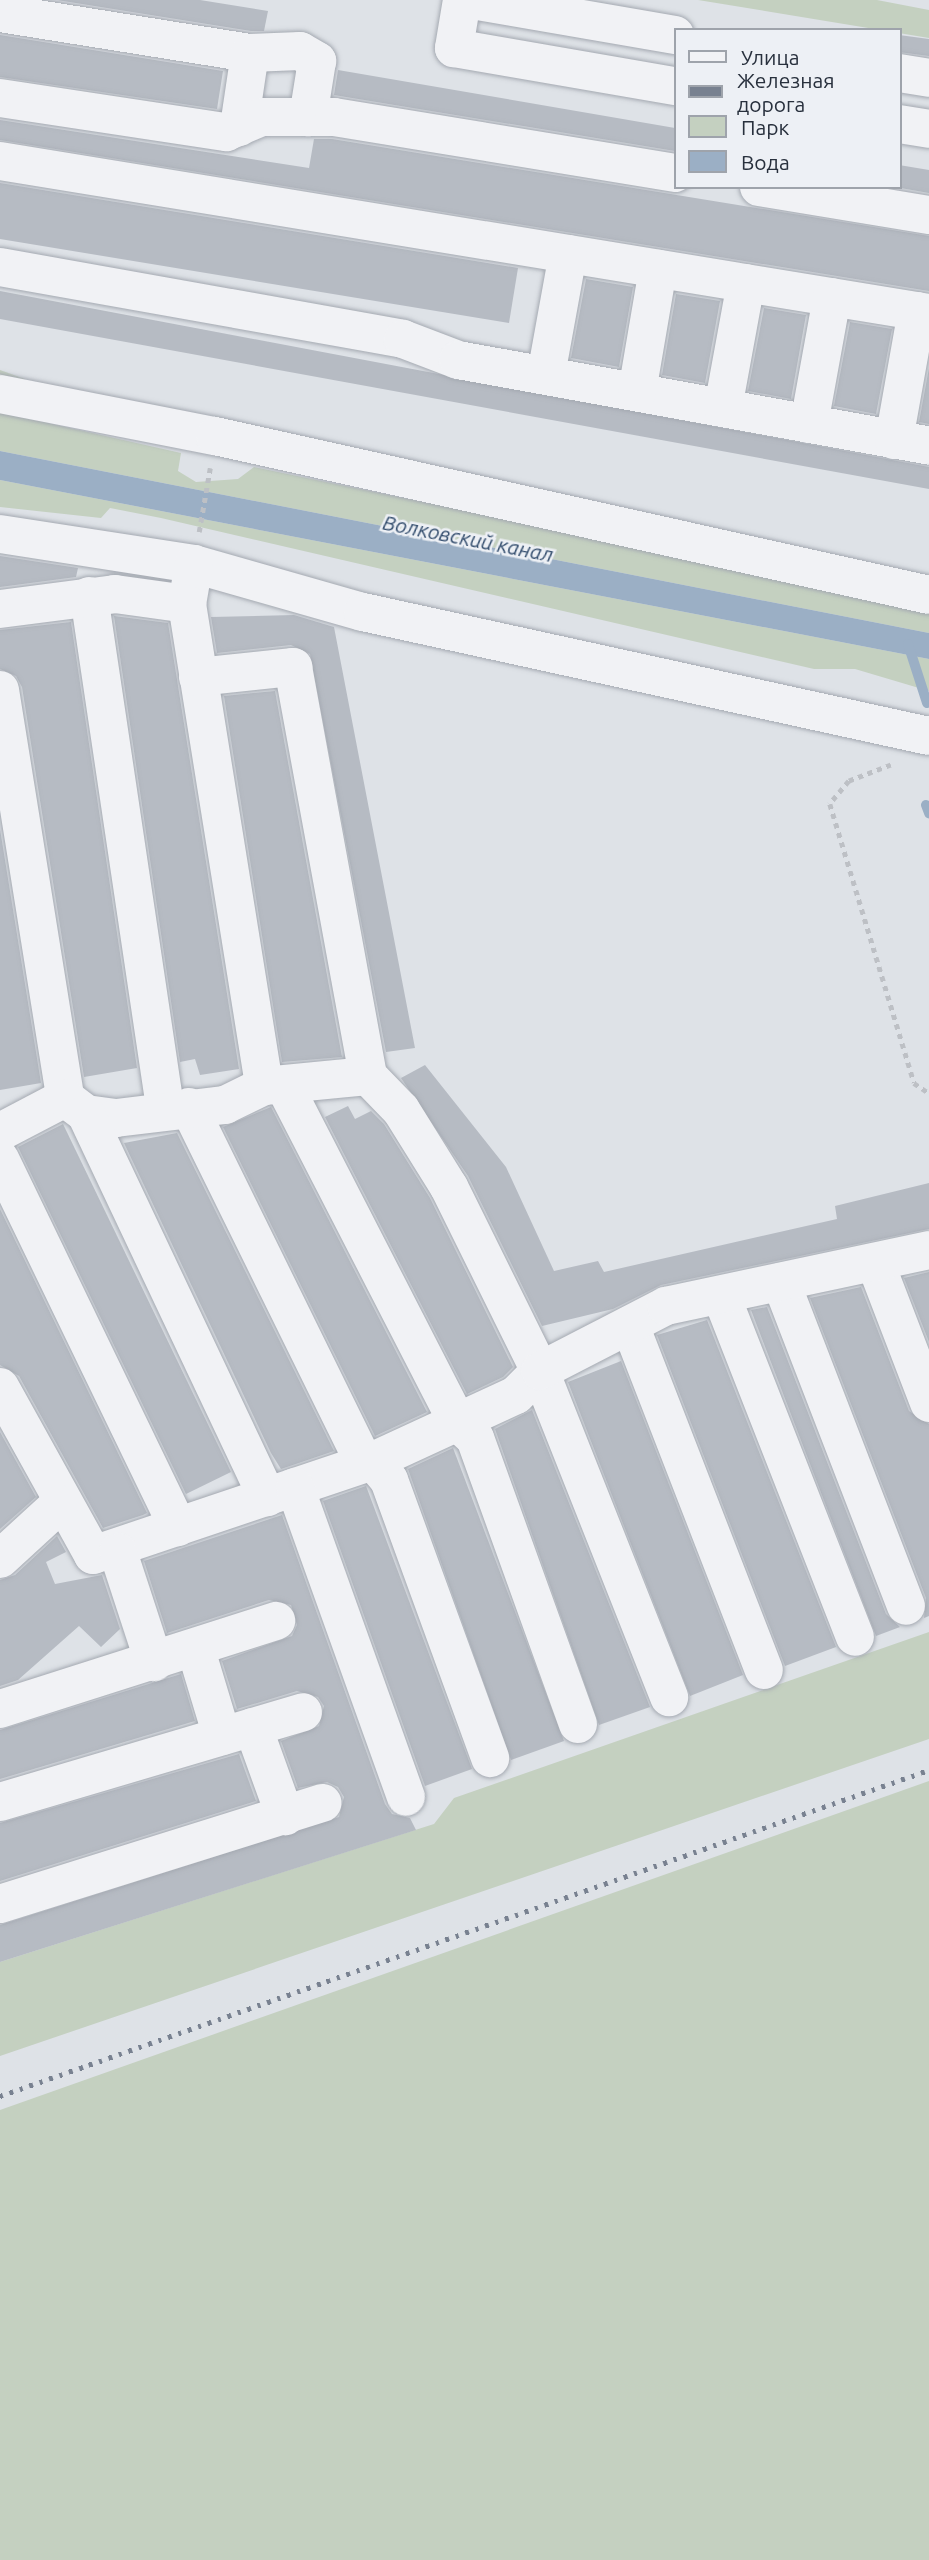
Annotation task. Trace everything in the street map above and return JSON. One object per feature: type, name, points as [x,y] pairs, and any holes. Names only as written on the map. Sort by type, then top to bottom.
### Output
[{"type":"street","points":[[462,0],[454,48],[674,86]]},
{"type":"street","points":[[472,0],[674,34]]},
{"type":"street","points":[[0,12],[250,53],[300,51],[317,61],[308,117]]},
{"type":"street","points":[[239,127],[250,53]]},
{"type":"street","points":[[901,73],[929,78]]},
{"type":"street","points":[[0,98],[226,132],[261,117],[308,117],[674,173]]},
{"type":"street","points":[[901,124],[929,129]]},
{"type":"street","points":[[0,161],[923,312],[912,443],[458,359],[404,339],[0,267]]},
{"type":"street","points":[[771,189],[929,215]]},
{"type":"street","points":[[546,376],[568,254]]},
{"type":"street","points":[[637,393],[658,269]]},
{"type":"street","points":[[723,408],[746,283]]},
{"type":"street","points":[[809,424],[832,297]]},
{"type":"street","points":[[0,394],[215,436],[929,595]]},
{"type":"street","points":[[0,534],[201,557],[363,612],[920,734]]},
{"type":"street","points":[[201,557],[187,604],[198,677],[274,1086],[457,1422],[475,1438],[578,1724]]},
{"type":"street","points":[[0,609],[89,596],[187,604]]},
{"type":"street","points":[[89,596],[177,1107],[362,1458],[373,1461],[389,1480],[490,1758]]},
{"type":"street","points":[[198,677],[293,667],[368,1076],[401,1110],[449,1187],[540,1371],[669,1697]]},
{"type":"street","points":[[0,690],[75,1106],[281,1492],[406,1797]]},
{"type":"street","points":[[0,1132],[75,1106],[116,1118],[177,1107],[225,1105],[274,1086],[368,1076]]},
{"type":"street","points":[[0,1159],[178,1527]]},
{"type":"street","points":[[0,1387],[11,1439],[60,1504],[93,1555],[118,1552],[178,1527],[373,1461],[516,1395],[540,1371],[666,1306],[929,1250]]},
{"type":"street","points":[[875,1262],[929,1403]]},
{"type":"street","points":[[781,1282],[906,1606]]},
{"type":"street","points":[[721,1295],[855,1637]]},
{"type":"street","points":[[629,1325],[764,1670]]},
{"type":"street","points":[[0,1559],[60,1504]]},
{"type":"street","points":[[118,1552],[154,1662]]},
{"type":"street","points":[[0,1709],[196,1650],[276,1621]]},
{"type":"street","points":[[196,1650],[237,1731],[285,1816]]},
{"type":"street","points":[[0,1802],[303,1712]]},
{"type":"street","points":[[0,1904],[323,1803]]},
{"type":"path","points":[[201,557],[211,458]]},
{"type":"path","points":[[920,734],[895,761],[849,781],[830,804],[914,1083],[929,1093]]},
{"type":"green space","points":[[698,0],[877,0],[929,10],[929,38],[901,33],[901,28],[868,28]]},
{"type":"green space","points":[[0,370],[25,379],[29,404],[48,423],[181,453],[178,471],[196,482],[238,479],[254,467],[929,607],[929,633],[0,451]]},
{"type":"green space","points":[[0,480],[929,659],[929,691],[855,669],[814,669],[161,518],[110,508],[101,518],[0,507]]},
{"type":"green space","points":[[929,1632],[929,1739],[0,2056],[0,1962],[434,1824],[454,1798]]},
{"type":"green space","points":[[929,1781],[929,2560],[0,2560],[0,2110]]},
{"type":"water","points":[[0,451],[929,633],[929,659],[0,480]]},
{"type":"building","points":[[57,0],[200,0],[268,11],[264,31],[251,31]]},
{"type":"building","points":[[0,35],[223,71],[217,109],[0,77]]},
{"type":"building","points":[[901,35],[929,39],[929,56],[901,52]]},
{"type":"building","points":[[338,70],[674,128],[674,151],[334,95]]},
{"type":"building","points":[[0,120],[309,168],[314,139],[332,139],[929,236],[929,291],[0,140]]},
{"type":"building","points":[[901,165],[929,170],[929,193],[901,188]]},
{"type":"building","points":[[0,183],[518,268],[509,323],[0,239]]},
{"type":"building","points":[[586,279],[633,287],[619,367],[571,358]]},
{"type":"building","points":[[0,291],[929,467],[929,489],[0,319]]},
{"type":"building","points":[[676,294],[720,301],[705,383],[662,375]]},
{"type":"building","points":[[764,308],[806,315],[791,399],[748,391]]},
{"type":"building","points":[[850,322],[892,329],[876,414],[834,406]]},
{"type":"building","points":[[929,368],[929,424],[919,422]]},
{"type":"building","points":[[0,556],[78,568],[76,577],[0,587]]},
{"type":"building","points":[[294,615],[334,627],[415,1048],[386,1052],[310,654],[291,645],[217,653],[211,617]]},
{"type":"building","points":[[114,616],[168,623],[239,1069],[200,1075],[195,1059],[180,1062]]},
{"type":"building","points":[[71,622],[137,1068],[84,1077],[22,687],[16,676],[0,669],[0,630]]},
{"type":"building","points":[[275,691],[342,1057],[282,1062],[224,696]]},
{"type":"building","points":[[0,829],[41,1083],[0,1090]]},
{"type":"building","points":[[425,1065],[506,1167],[554,1271],[598,1261],[604,1272],[837,1219],[835,1206],[929,1183],[929,1229],[661,1285],[613,1309],[542,1326],[468,1176],[401,1078]]},
{"type":"building","points":[[348,1106],[355,1119],[371,1111],[384,1124],[430,1198],[513,1367],[503,1377],[467,1394],[325,1117]]},
{"type":"building","points":[[271,1107],[427,1412],[375,1436],[223,1127]]},
{"type":"building","points":[[63,1124],[231,1472],[186,1494],[18,1147]]},
{"type":"building","points":[[177,1133],[334,1451],[281,1469],[271,1453],[124,1143]]},
{"type":"building","points":[[0,1209],[147,1513],[143,1515],[103,1528],[19,1376],[0,1365]]},
{"type":"building","points":[[929,1272],[929,1342],[904,1278]]},
{"type":"building","points":[[861,1287],[909,1411],[929,1424],[929,1616],[924,1618],[926,1598],[810,1298]]},
{"type":"building","points":[[767,1307],[886,1614],[900,1627],[876,1636],[751,1310]]},
{"type":"building","points":[[707,1320],[836,1647],[785,1666],[657,1335]]},
{"type":"building","points":[[621,1361],[743,1675],[690,1696],[568,1382]]},
{"type":"building","points":[[532,1410],[650,1707],[599,1725],[495,1429]]},
{"type":"building","points":[[0,1432],[36,1497],[0,1529]]},
{"type":"building","points":[[453,1448],[564,1741],[511,1760],[408,1469]]},
{"type":"building","points":[[366,1486],[472,1769],[425,1786],[323,1501]]},
{"type":"building","points":[[282,1515],[385,1804],[392,1814],[410,1818],[416,1830],[0,1962],[0,1925],[339,1817],[344,1797],[338,1787],[327,1782],[298,1788],[281,1741],[319,1726],[324,1706],[318,1697],[297,1691],[237,1709],[222,1661],[292,1636],[297,1625],[291,1605],[269,1600],[167,1633],[144,1561]]},
{"type":"building","points":[[57,1536],[66,1552],[46,1562],[55,1584],[102,1575],[120,1629],[101,1647],[79,1626],[18,1680],[0,1686],[0,1580],[15,1575]]},
{"type":"building","points":[[181,1674],[195,1721],[0,1779],[0,1730]]},
{"type":"building","points":[[239,1754],[256,1801],[0,1881],[0,1823]]},
{"type":"waterway","points":[[908,644],[927,703]]},
{"type":"waterway","points":[[926,805],[929,813]]},
{"type":"railway","points":[[0,2096],[929,1770]]},
{"type":"water label","name":"Волковский канал","points":[[468,538]]}]
